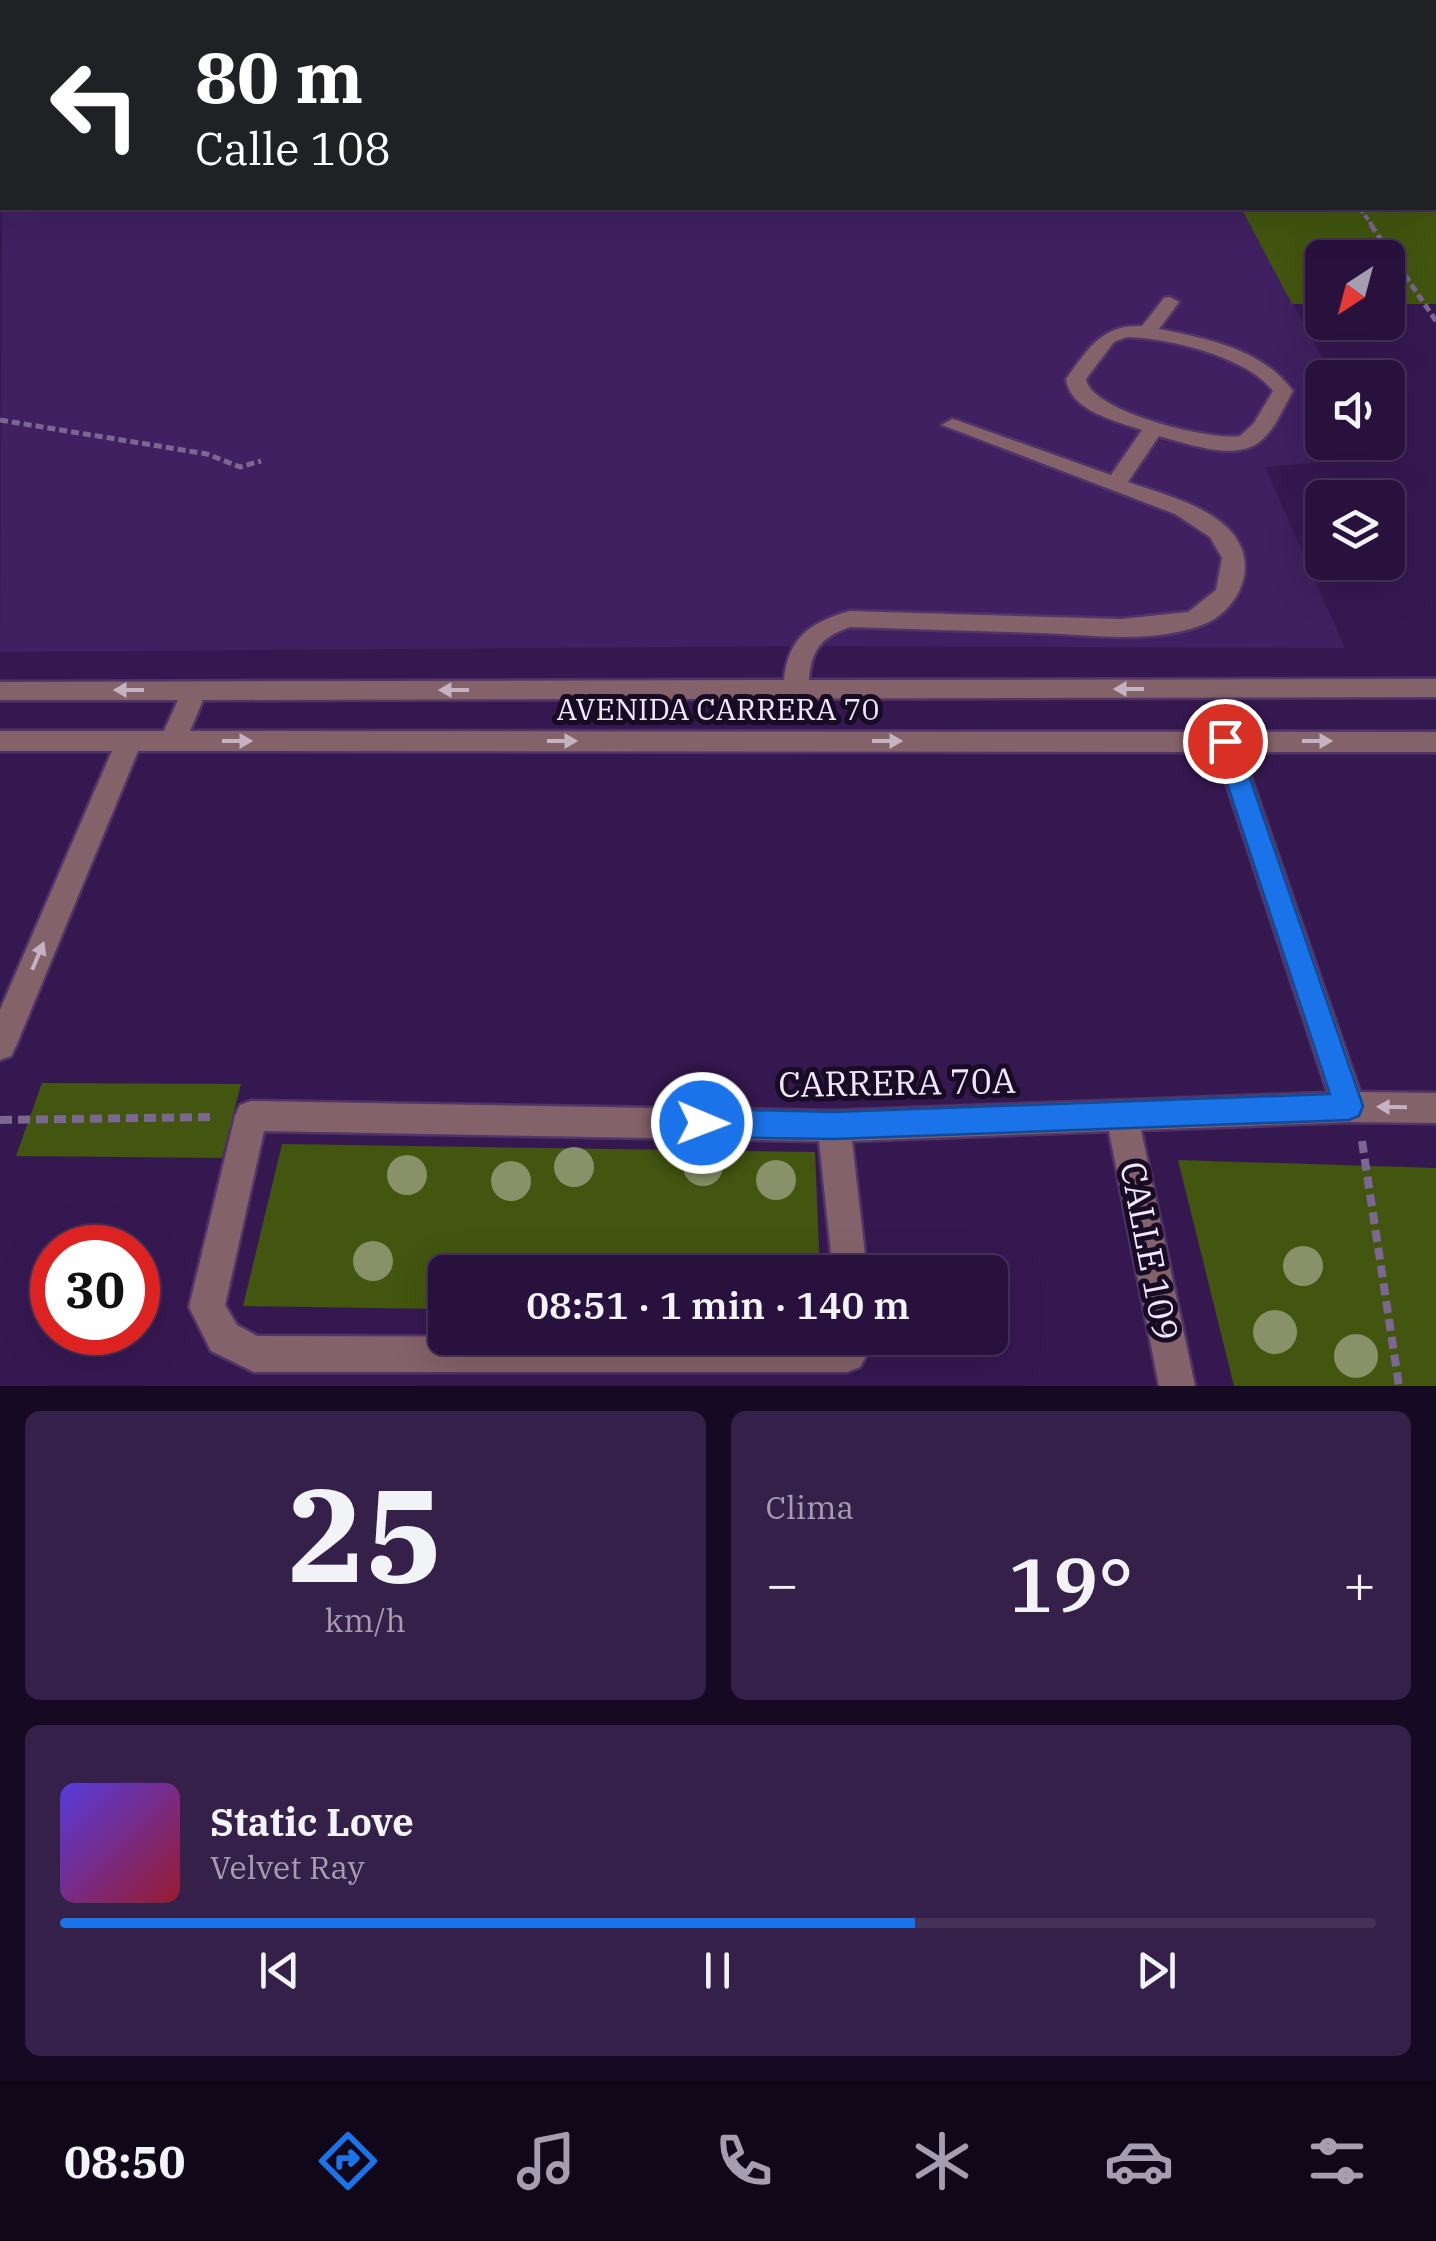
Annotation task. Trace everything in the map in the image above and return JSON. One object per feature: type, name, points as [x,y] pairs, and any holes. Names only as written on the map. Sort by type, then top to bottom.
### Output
[{"type":"street","points":[[38,0],[52,0]]},
{"type":"street","points":[[1148,331],[1170,302]]},
{"type":"street","points":[[1125,331],[1148,331],[1256,364],[1275,377],[1282,391],[1253,437],[1235,445],[1209,444],[1155,426],[1100,406],[1076,386],[1076,379],[1107,338],[1125,331]]},
{"type":"street","points":[[796,689],[796,666],[808,638],[826,625],[850,619],[1142,628],[1197,618],[1222,600],[1232,582],[1235,563],[1226,540],[1209,524],[1183,509],[952,425]]},
{"type":"street","points":[[1116,484],[1155,426]]},
{"type":"street","name":"AVENIDA CARRERA 70","points":[[0,691],[1436,688]]},
{"type":"street","points":[[173,741],[195,690]]},
{"type":"street","name":"AVENIDA CARRERA 70","points":[[0,741],[1436,742]]},
{"type":"street","points":[[0,1046],[129,741]]},
{"type":"street","points":[[1225,741],[1354,1118]]},
{"type":"street","name":"CARRERA 70A","points":[[251,1116],[834,1126],[1122,1117],[1354,1118],[1436,1108]]},
{"type":"street","points":[[251,1116],[207,1307],[224,1338],[254,1354],[428,1352]]},
{"type":"street","name":"CALLE 109","points":[[1122,1117],[1177,1386]]},
{"type":"street","points":[[834,1126],[848,1255]]},
{"type":"path","points":[[1361,210],[1436,320]]},
{"type":"path","points":[[0,420],[207,454],[232,468],[248,469],[260,461]]},
{"type":"path","points":[[0,1120],[251,1116]]},
{"type":"path","points":[[1354,1118],[1399,1386]]},
{"type":"shaded area","points":[[2,210],[1243,210],[1305,326],[1305,340],[1312,340],[1323,360],[1305,360],[1305,460],[1343,460],[1265,467],[1305,558],[1305,580],[1315,580],[1345,648],[803,646],[0,652]]},
{"type":"green space","points":[[1242,210],[1436,210],[1436,304],[1405,304],[1405,240],[1305,240],[1305,304],[1292,304]]},
{"type":"green space","points":[[42,1083],[241,1084],[222,1158],[16,1156]]},
{"type":"green space","points":[[282,1144],[815,1152],[819,1255],[428,1255],[428,1309],[243,1306]]},
{"type":"green space","points":[[1178,1160],[1436,1168],[1436,1386],[1234,1386]]},
{"type":"route","points":[[702,1123],[834,1126],[1349,1106],[1225,741]]}]
